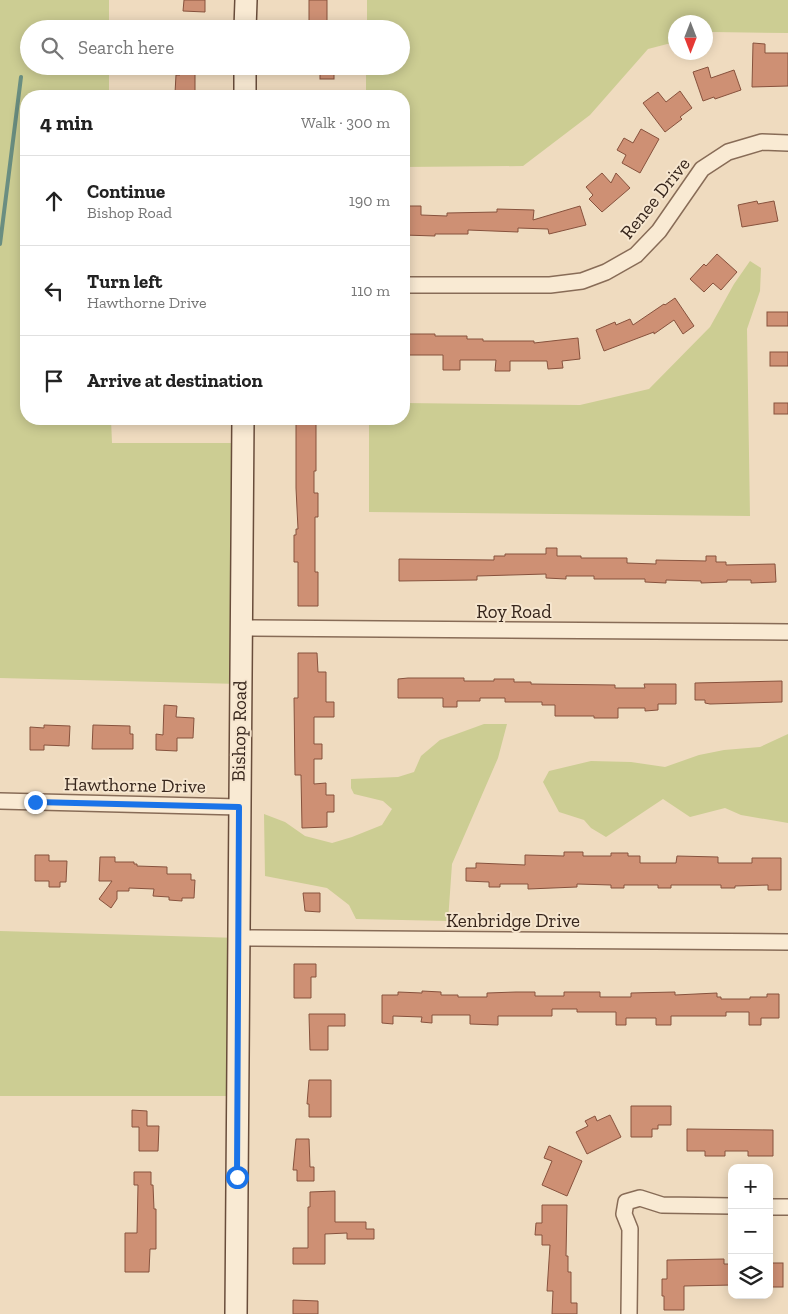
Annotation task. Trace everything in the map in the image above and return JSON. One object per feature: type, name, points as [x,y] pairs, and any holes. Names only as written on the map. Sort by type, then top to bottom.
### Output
[{"type":"street","points":[[246,0],[246,20]]},
{"type":"street","points":[[245,75],[245,90]]},
{"type":"street","name":"Renee Drive","points":[[410,285],[550,285],[582,281],[606,272],[636,255],[660,231],[702,170],[728,152],[762,142],[788,143]]},
{"type":"street","name":"Bishop Road","points":[[236,1314],[243,425]]},
{"type":"street","name":"Roy Road","points":[[240,628],[788,632]]},
{"type":"street","name":"Hawthorne Drive","points":[[0,801],[239,807]]},
{"type":"street","name":"Kenbridge Drive","points":[[238,938],[788,942]]},
{"type":"street","points":[[629,1314],[630,1229],[624,1214],[626,1202],[640,1198],[662,1205],[728,1206]]},
{"type":"street","points":[[773,1207],[788,1207]]},
{"type":"green space","points":[[0,0],[109,0],[109,20],[20,20],[20,75],[109,75],[109,90],[20,90],[20,425],[111,425],[112,443],[242,443],[240,684],[0,678]]},
{"type":"green space","points":[[367,0],[788,0],[788,33],[713,32],[713,15],[668,15],[668,44],[648,49],[590,115],[523,166],[410,167],[410,90],[366,90],[366,75],[410,75],[410,20],[367,20]]},
{"type":"green space","points":[[750,261],[761,268],[760,291],[747,329],[750,516],[369,512],[369,425],[410,425],[410,403],[580,405],[649,389],[710,327],[734,284]]},
{"type":"green space","points":[[484,724],[507,724],[498,758],[452,864],[448,921],[356,919],[349,905],[327,888],[265,876],[264,814],[285,822],[305,836],[332,843],[382,825],[392,809],[383,801],[354,794],[351,788],[351,779],[398,777],[414,772],[421,756],[440,740]]},
{"type":"green space","points":[[788,734],[788,823],[741,815],[725,808],[690,817],[663,799],[606,837],[591,828],[584,820],[559,812],[543,782],[549,771],[591,761],[631,762],[665,767],[699,755],[724,750],[760,747]]},
{"type":"green space","points":[[0,931],[239,938],[237,1096],[0,1096]]},
{"type":"building","points":[[184,0],[205,0],[205,12],[183,11]]},
{"type":"building","points":[[309,0],[327,0],[327,20],[309,20]]},
{"type":"building","points":[[753,43],[765,44],[765,53],[788,53],[788,86],[752,87]]},
{"type":"building","points":[[708,67],[711,78],[734,70],[741,90],[703,101],[693,72]]},
{"type":"building","points":[[176,75],[195,75],[195,90],[175,90]]},
{"type":"building","points":[[320,75],[334,75],[334,79],[320,79]]},
{"type":"building","points":[[680,91],[692,108],[680,117],[682,119],[665,132],[643,103],[658,92],[666,102]]},
{"type":"building","points":[[641,129],[659,139],[640,173],[622,163],[626,155],[617,150],[624,138],[633,143]]},
{"type":"building","points":[[602,173],[611,183],[616,173],[630,188],[602,212],[589,199],[593,195],[586,187]]},
{"type":"building","points":[[757,201],[758,204],[774,201],[778,221],[742,227],[738,205]]},
{"type":"building","points":[[410,206],[421,206],[421,215],[447,216],[447,213],[497,212],[497,209],[534,210],[533,220],[580,206],[586,225],[549,234],[548,229],[518,228],[518,232],[468,230],[468,234],[435,234],[435,236],[410,235]]},
{"type":"building","points":[[717,254],[737,272],[721,290],[713,283],[704,292],[690,279]]},
{"type":"building","points":[[675,298],[694,326],[683,334],[674,320],[654,334],[654,332],[604,351],[596,330],[615,322],[616,325],[630,319],[633,325]]},
{"type":"building","points":[[767,312],[788,312],[788,326],[767,326]]},
{"type":"building","points":[[410,334],[467,336],[467,339],[483,339],[483,341],[534,341],[534,343],[578,338],[580,359],[562,361],[563,368],[548,369],[547,361],[510,361],[510,371],[495,371],[496,360],[460,360],[460,370],[443,370],[443,355],[410,355]]},
{"type":"building","points":[[770,352],[788,352],[788,366],[770,366]]},
{"type":"building","points":[[774,403],[788,403],[788,414],[774,414]]},
{"type":"building","points":[[296,425],[316,425],[314,493],[318,493],[318,517],[315,517],[315,572],[318,572],[318,606],[298,606],[298,562],[294,562],[294,535],[296,535],[296,529],[298,529]]},
{"type":"building","points":[[546,548],[557,548],[557,556],[627,558],[627,563],[656,564],[656,560],[706,561],[706,556],[716,556],[716,562],[726,562],[726,565],[775,564],[776,582],[751,583],[751,580],[727,580],[727,582],[701,583],[701,581],[666,580],[666,583],[645,582],[645,579],[594,579],[594,576],[566,576],[566,579],[546,578],[546,574],[477,576],[477,580],[399,581],[399,559],[494,560],[494,556],[505,556],[505,554],[546,554]]},
{"type":"building","points":[[298,653],[317,653],[318,672],[326,672],[326,702],[334,702],[334,717],[314,717],[314,744],[322,744],[322,759],[314,759],[314,784],[326,783],[326,795],[334,795],[334,812],[327,812],[327,827],[302,828],[301,775],[295,775],[294,698],[298,698]]},
{"type":"building","points":[[464,678],[464,681],[514,679],[514,682],[531,682],[531,684],[615,685],[615,688],[645,688],[644,684],[676,684],[676,704],[658,704],[658,710],[645,711],[645,708],[618,708],[618,718],[555,716],[555,705],[542,705],[542,702],[505,702],[505,698],[480,698],[480,701],[457,701],[457,707],[443,707],[443,698],[398,698],[398,679]]},
{"type":"building","points":[[782,681],[782,702],[710,704],[705,703],[705,700],[695,700],[695,683]]},
{"type":"building","points":[[164,705],[177,706],[176,717],[194,718],[193,738],[177,738],[177,751],[156,750],[156,734],[163,735]]},
{"type":"building","points":[[44,725],[70,726],[69,746],[44,745],[44,750],[30,750],[30,727],[44,728]]},
{"type":"building","points":[[93,725],[130,726],[130,734],[133,734],[133,749],[92,749]]},
{"type":"building","points":[[564,852],[583,852],[583,856],[611,856],[611,853],[628,853],[628,856],[640,856],[640,863],[676,863],[677,856],[718,857],[718,863],[752,863],[752,858],[781,858],[781,890],[768,890],[768,885],[721,888],[721,885],[671,885],[671,888],[658,888],[658,885],[624,885],[624,888],[611,888],[611,885],[577,884],[577,887],[528,889],[528,884],[500,884],[500,887],[489,887],[489,882],[466,881],[466,868],[476,868],[476,863],[525,865],[525,855],[564,856]]},
{"type":"building","points":[[35,855],[49,855],[49,861],[67,861],[66,882],[60,882],[60,887],[49,887],[49,881],[35,881]]},
{"type":"building","points":[[100,857],[115,857],[115,862],[134,862],[137,866],[167,867],[167,874],[191,874],[191,880],[195,880],[194,898],[182,898],[182,901],[169,900],[169,897],[153,896],[154,889],[129,888],[129,891],[117,891],[117,899],[111,908],[99,899],[112,881],[99,881]]},
{"type":"building","points":[[303,893],[320,893],[320,912],[305,911]]},
{"type":"building","points":[[294,964],[316,964],[316,977],[311,977],[311,998],[294,998]]},
{"type":"building","points":[[422,991],[441,992],[441,995],[458,995],[458,997],[487,997],[487,993],[535,992],[535,996],[564,996],[564,992],[600,992],[600,997],[631,997],[631,993],[675,992],[675,995],[717,993],[717,997],[721,997],[721,999],[750,999],[750,997],[767,997],[767,994],[779,994],[779,1018],[761,1018],[761,1025],[749,1025],[749,1012],[726,1012],[726,1016],[671,1016],[671,1025],[656,1025],[656,1018],[626,1018],[626,1025],[616,1025],[616,1012],[577,1012],[577,1009],[552,1009],[552,1016],[498,1016],[498,1025],[470,1024],[470,1015],[432,1015],[432,1023],[421,1022],[422,1017],[393,1016],[393,1024],[382,1023],[382,995],[398,995],[398,992],[422,993]]},
{"type":"building","points":[[309,1014],[345,1014],[345,1026],[328,1026],[328,1050],[310,1050]]},
{"type":"building","points":[[309,1080],[331,1080],[331,1117],[309,1117],[309,1104],[307,1104]]},
{"type":"building","points":[[631,1106],[671,1106],[671,1125],[658,1125],[658,1129],[652,1129],[652,1137],[631,1137]]},
{"type":"building","points":[[132,1110],[147,1111],[147,1126],[159,1126],[158,1151],[139,1151],[139,1127],[132,1127]]},
{"type":"building","points":[[610,1115],[621,1137],[587,1154],[576,1132],[588,1126],[585,1121],[595,1116],[597,1121]]},
{"type":"building","points":[[687,1129],[773,1130],[773,1156],[748,1156],[748,1151],[725,1151],[725,1156],[705,1156],[705,1151],[687,1151]]},
{"type":"building","points":[[296,1139],[309,1139],[310,1167],[314,1167],[314,1181],[297,1181],[297,1170],[293,1170]]},
{"type":"building","points":[[549,1146],[582,1161],[567,1196],[542,1185],[552,1161],[544,1158]]},
{"type":"building","points":[[134,1172],[151,1172],[151,1185],[153,1185],[154,1209],[156,1209],[156,1249],[150,1249],[149,1272],[125,1272],[125,1233],[137,1233],[138,1185],[134,1185]]},
{"type":"building","points":[[335,1191],[335,1222],[366,1222],[366,1229],[374,1229],[374,1239],[347,1239],[347,1233],[325,1234],[325,1264],[293,1264],[293,1248],[308,1248],[310,1192]]},
{"type":"building","points":[[542,1205],[567,1205],[566,1256],[568,1256],[568,1272],[571,1272],[571,1303],[577,1303],[577,1314],[552,1314],[553,1291],[547,1291],[550,1245],[542,1245],[542,1235],[535,1235],[536,1223],[542,1223]]},
{"type":"building","points":[[724,1259],[724,1264],[728,1264],[728,1285],[684,1286],[684,1310],[664,1310],[662,1279],[667,1279],[667,1260]]},
{"type":"building","points":[[773,1263],[783,1263],[783,1287],[773,1287]]},
{"type":"building","points":[[293,1300],[318,1301],[318,1314],[293,1314]]},
{"type":"waterway","points":[[0,244],[21,77]]},
{"type":"route","points":[[35,802],[239,807],[237,1177]]}]
